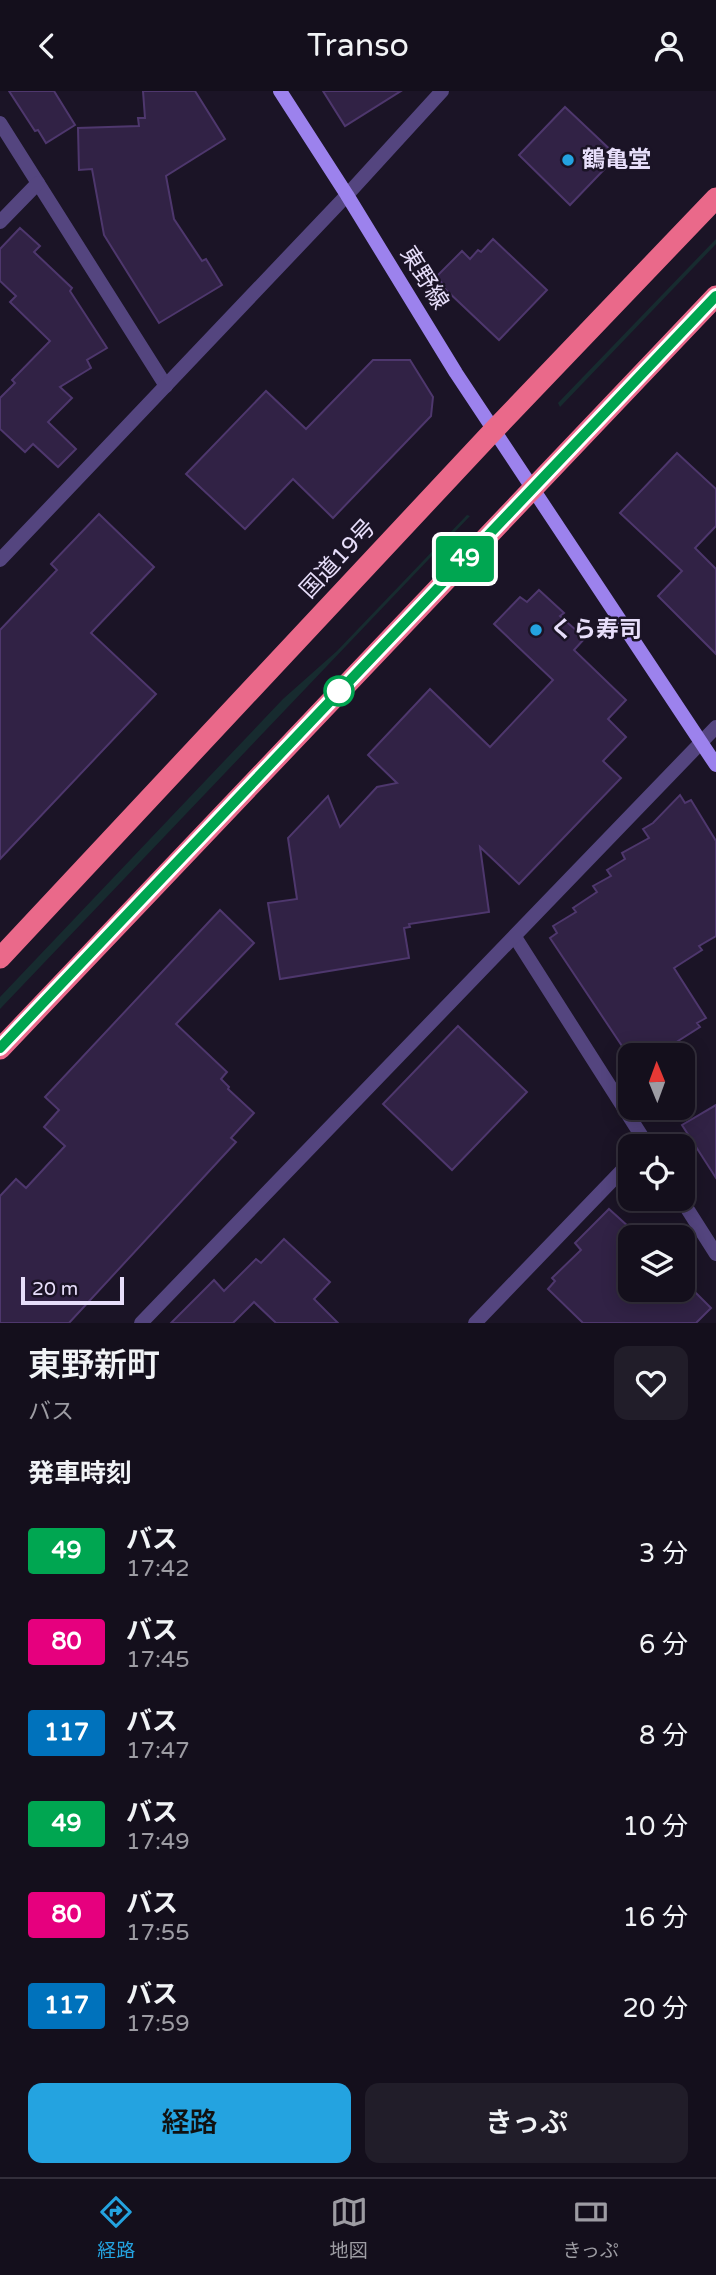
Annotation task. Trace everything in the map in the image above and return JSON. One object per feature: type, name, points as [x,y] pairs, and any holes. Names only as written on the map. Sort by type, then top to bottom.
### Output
[{"type":"highway","name":"国道19号","points":[[0,958],[495,429],[716,198]]},
{"type":"highway","points":[[0,1048],[716,296]]},
{"type":"street","name":"東野線","points":[[280,91],[456,373],[716,765]]},
{"type":"street","points":[[0,560],[347,195],[442,91]]},
{"type":"street","points":[[0,123],[166,386]]},
{"type":"street","points":[[0,222],[38,183]]},
{"type":"street","points":[[141,1323],[716,727]]},
{"type":"street","points":[[515,937],[638,1134]]},
{"type":"street","points":[[475,1323],[618,1174]]},
{"type":"street","points":[[689,1211],[716,1254]]},
{"type":"green space","points":[[716,239],[716,244],[560,407],[558,403]]},
{"type":"green space","points":[[467,515],[470,516],[0,1009],[0,997],[283,699],[337,651]]},
{"type":"building","points":[[9,91],[54,91],[75,125],[46,143]]},
{"type":"building","points":[[143,91],[195,91],[225,139],[166,176],[174,219],[202,261],[206,259],[222,285],[159,323],[104,235],[92,169],[79,170],[78,128],[139,126],[138,118],[145,118]]},
{"type":"building","points":[[323,91],[401,91],[345,126]]},
{"type":"building","points":[[565,107],[617,156],[570,205],[519,155]]},
{"type":"building","points":[[20,228],[40,246],[34,252],[72,288],[70,291],[107,348],[87,360],[91,368],[60,387],[72,398],[48,422],[76,449],[58,467],[33,444],[25,452],[0,429],[0,398],[15,383],[12,380],[50,341],[10,302],[16,296],[0,281],[0,249]]},
{"type":"building","points":[[493,239],[547,290],[499,340],[444,288],[436,277],[462,251],[470,259]]},
{"type":"building","points":[[373,360],[410,360],[433,397],[431,416],[333,518],[293,479],[245,529],[186,474],[266,391],[306,429]]},
{"type":"building","points":[[677,453],[716,489],[716,526],[695,548],[716,569],[716,654],[658,596],[682,571],[620,513]]},
{"type":"building","points":[[99,514],[154,567],[91,633],[156,694],[0,859],[0,630],[57,570],[51,564]]},
{"type":"building","points":[[539,590],[564,613],[560,616],[585,638],[574,650],[626,700],[608,719],[626,737],[603,761],[621,778],[519,884],[480,847],[489,912],[409,924],[410,927],[404,928],[409,958],[280,979],[268,903],[297,899],[288,838],[328,796],[340,827],[377,787],[397,783],[368,755],[430,689],[490,747],[553,680],[494,624],[520,597],[527,602]]},
{"type":"building","points":[[680,795],[685,803],[691,800],[716,841],[716,936],[699,946],[702,950],[674,968],[706,1018],[697,1023],[700,1027],[675,1043],[620,1043],[550,938],[557,933],[553,926],[576,912],[573,908],[597,892],[593,886],[611,876],[607,870],[625,859],[622,853],[649,838],[643,829],[653,823]]},
{"type":"building","points":[[220,910],[254,943],[176,1024],[227,1072],[221,1079],[254,1113],[231,1138],[236,1142],[69,1323],[0,1323],[0,1196],[16,1179],[26,1188],[65,1146],[44,1127],[59,1110],[45,1097]]},
{"type":"building","points":[[458,1026],[527,1092],[452,1170],[383,1104]]},
{"type":"building","points":[[716,1105],[716,1178],[695,1145],[695,1134],[688,1134],[682,1125],[695,1120],[695,1117]]},
{"type":"building","points":[[609,1209],[627,1225],[618,1225],[618,1302],[695,1302],[695,1292],[711,1308],[696,1323],[583,1323],[548,1289],[555,1281],[552,1278],[581,1250],[575,1243]]},
{"type":"building","points":[[284,1239],[330,1282],[314,1299],[338,1323],[276,1323],[254,1302],[233,1323],[171,1323],[214,1280],[224,1291],[256,1259],[261,1263]]},
{"type":"bus line","name":"49","points":[[0,1048],[716,296]]},
{"type":"place","name":"鶴亀堂","points":[[568,160]]},
{"type":"place","name":"くら寿司","points":[[536,630]]}]
